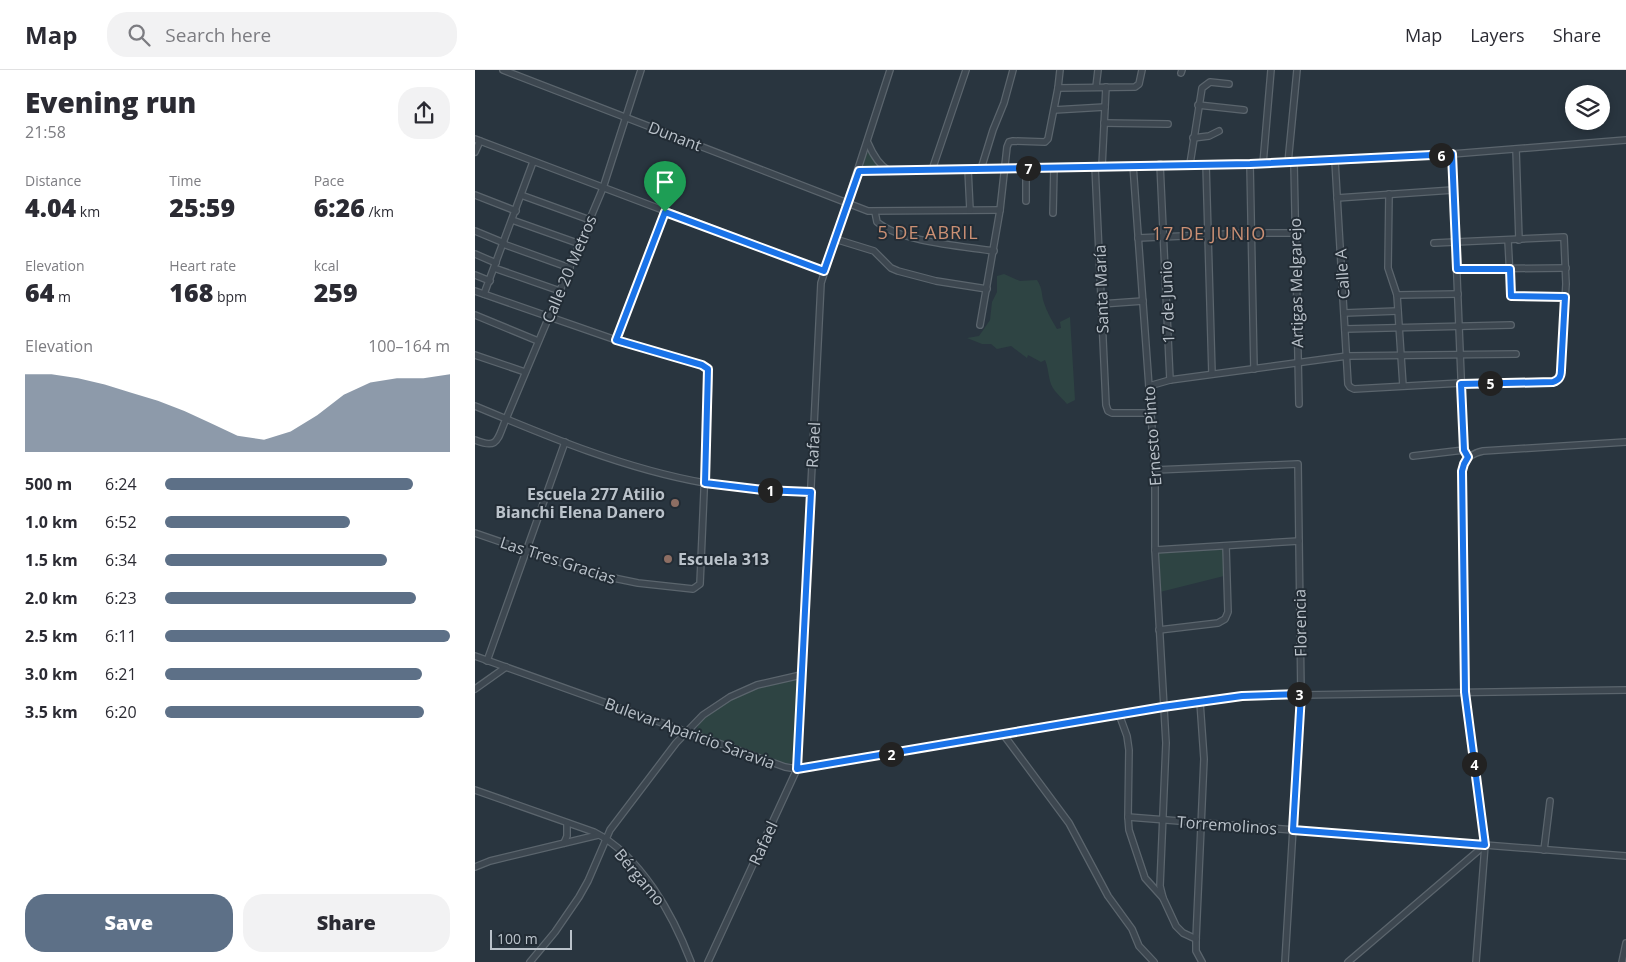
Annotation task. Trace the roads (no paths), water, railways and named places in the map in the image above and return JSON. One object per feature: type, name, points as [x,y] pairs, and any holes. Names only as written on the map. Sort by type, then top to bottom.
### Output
[{"type":"street","name":"Dunant","points":[[503,70],[868,211],[875,212]]},
{"type":"street","name":"Calle 20 Metros","points":[[475,440],[491,445],[495,442],[506,419],[603,188],[641,70]]},
{"type":"street","name":"Rafael","points":[[708,962],[797,769],[820,291],[824,271],[859,171],[890,70]]},
{"type":"street","points":[[932,170],[966,70]]},
{"type":"street","points":[[981,169],[993,130],[1004,103],[1013,70]]},
{"type":"street","points":[[980,326],[1001,210],[1007,147],[1009,142],[1013,141],[1045,142],[1048,140],[1060,70]]},
{"type":"street","points":[[1096,87],[1098,70]]},
{"type":"street","points":[[1058,88],[1138,86],[1142,70]]},
{"type":"street","points":[[1263,164],[1271,70]]},
{"type":"street","name":"Artigas Melgarejo","points":[[1297,70],[1291,163],[1296,233],[1299,404]]},
{"type":"street","points":[[1190,164],[1201,91],[1204,85],[1209,82],[1229,84]]},
{"type":"street","name":"Santa María","points":[[1106,87],[1099,166],[1101,304],[1106,405],[1108,411],[1115,413],[1151,413]]},
{"type":"street","points":[[1198,105],[1245,110]]},
{"type":"street","points":[[1054,110],[1105,107]]},
{"type":"street","points":[[1104,123],[1167,124]]},
{"type":"street","points":[[1193,138],[1209,136],[1219,131]]},
{"type":"street","points":[[475,152],[477,140],[824,271]]},
{"type":"street","points":[[859,171],[1291,163],[1452,154],[1626,140]]},
{"type":"street","points":[[868,143],[871,151],[881,164],[889,170]]},
{"type":"street","points":[[1516,149],[1519,240]]},
{"type":"street","points":[[1452,154],[1464,450],[1468,457]]},
{"type":"street","name":"Calle A","points":[[1335,161],[1350,387],[1354,389],[1403,386]]},
{"type":"street","points":[[484,294],[533,162]]},
{"type":"street","name":"17 de Junio","points":[[1160,164],[1170,380]]},
{"type":"street","points":[[1206,164],[1212,374]]},
{"type":"street","points":[[1250,164],[1254,369]]},
{"type":"street","name":"Ernesto Pinto","points":[[1133,165],[1155,470],[1155,550],[1166,743],[1161,886],[1163,898]]},
{"type":"street","points":[[1053,167],[1053,213]]},
{"type":"street","points":[[1026,168],[1026,201]]},
{"type":"street","points":[[969,169],[970,210]]},
{"type":"street","points":[[1337,198],[1453,190]]},
{"type":"street","points":[[1389,194],[1388,268],[1397,295],[1403,386],[1553,382],[1559,379],[1565,297],[1564,237],[1434,243]]},
{"type":"street","points":[[475,195],[516,211]]},
{"type":"street","points":[[521,195],[590,220]]},
{"type":"street","points":[[994,251],[912,237],[877,222],[875,212],[1001,210]]},
{"type":"street","points":[[616,340],[665,212]]},
{"type":"street","points":[[512,220],[580,244]]},
{"type":"street","points":[[475,231],[503,244],[570,268]]},
{"type":"street","points":[[1139,238],[1208,234],[1296,233]]},
{"type":"street","points":[[835,239],[874,251],[891,268],[903,273],[936,281],[987,289]]},
{"type":"street","points":[[1508,240],[1511,296],[1565,297]]},
{"type":"street","points":[[475,254],[495,266],[560,291]]},
{"type":"street","points":[[1457,269],[1566,268]]},
{"type":"street","points":[[475,275],[489,281]]},
{"type":"street","points":[[475,291],[548,318],[702,365],[708,369],[705,483]]},
{"type":"street","points":[[1397,295],[1458,294]]},
{"type":"street","points":[[1101,304],[1143,301]]},
{"type":"street","points":[[1344,313],[1398,311]]},
{"type":"street","points":[[475,315],[538,341]]},
{"type":"street","points":[[1345,329],[1511,325]]},
{"type":"street","points":[[1149,386],[1170,380],[1347,356],[1516,354]]},
{"type":"street","points":[[475,355],[525,372]]},
{"type":"street","points":[[475,406],[565,442],[636,466],[705,483],[763,490],[811,492]]},
{"type":"street","points":[[487,661],[565,442]]},
{"type":"street","points":[[1476,962],[1485,845],[1465,692],[1462,471],[1464,464],[1468,457],[1483,451],[1626,442]]},
{"type":"street","points":[[1413,456],[1464,450]]},
{"type":"street","name":"Florencia","points":[[1155,470],[1298,464],[1301,694],[1285,962]]},
{"type":"street","name":"Las Tres Gracias","points":[[475,532],[594,574],[629,581],[693,588],[700,584],[705,483]]},
{"type":"street","points":[[1155,550],[1299,541]]},
{"type":"street","points":[[1159,630],[1218,623],[1225,619],[1228,612],[1226,546]]},
{"type":"street","name":"Bulevar Aparicio Saravia","points":[[475,656],[785,767],[797,769],[1119,714],[1242,696],[1626,690]]},
{"type":"street","points":[[475,689],[506,667]]},
{"type":"street","points":[[530,962],[555,932],[579,897],[588,881],[605,839],[676,743],[703,715],[730,697],[757,685],[801,675]]},
{"type":"street","points":[[1199,702],[1204,759],[1196,939],[1197,951],[1202,962]]},
{"type":"street","points":[[1119,714],[1127,736],[1129,750],[1129,830],[1145,878],[1163,898],[1176,926],[1183,933],[1196,939]]},
{"type":"street","points":[[1003,734],[1069,823],[1108,896],[1132,929],[1139,946],[1154,962]]},
{"type":"street","name":"Bérgamo","points":[[475,790],[598,834],[605,839],[632,862],[652,888],[672,919],[691,962]]},
{"type":"street","points":[[1544,850],[1550,801]]},
{"type":"street","name":"Torremolinos","points":[[1128,817],[1626,856]]},
{"type":"street","points":[[564,843],[568,828],[567,823]]},
{"type":"street","points":[[475,867],[490,861],[598,834]]},
{"type":"street","points":[[1348,962],[1485,845]]},
{"type":"street","points":[[1622,962],[1626,943]]},
{"type":"place","name":"Escuela 277 Atilio Bianchi Elena Danero","points":[[675,503]]},
{"type":"place","name":"Escuela 313","points":[[668,559]]},
{"type":"district","name":"5 DE ABRIL","points":[[928,232]]},
{"type":"district","name":"17 DE JUNIO","points":[[1209,233]]}]
